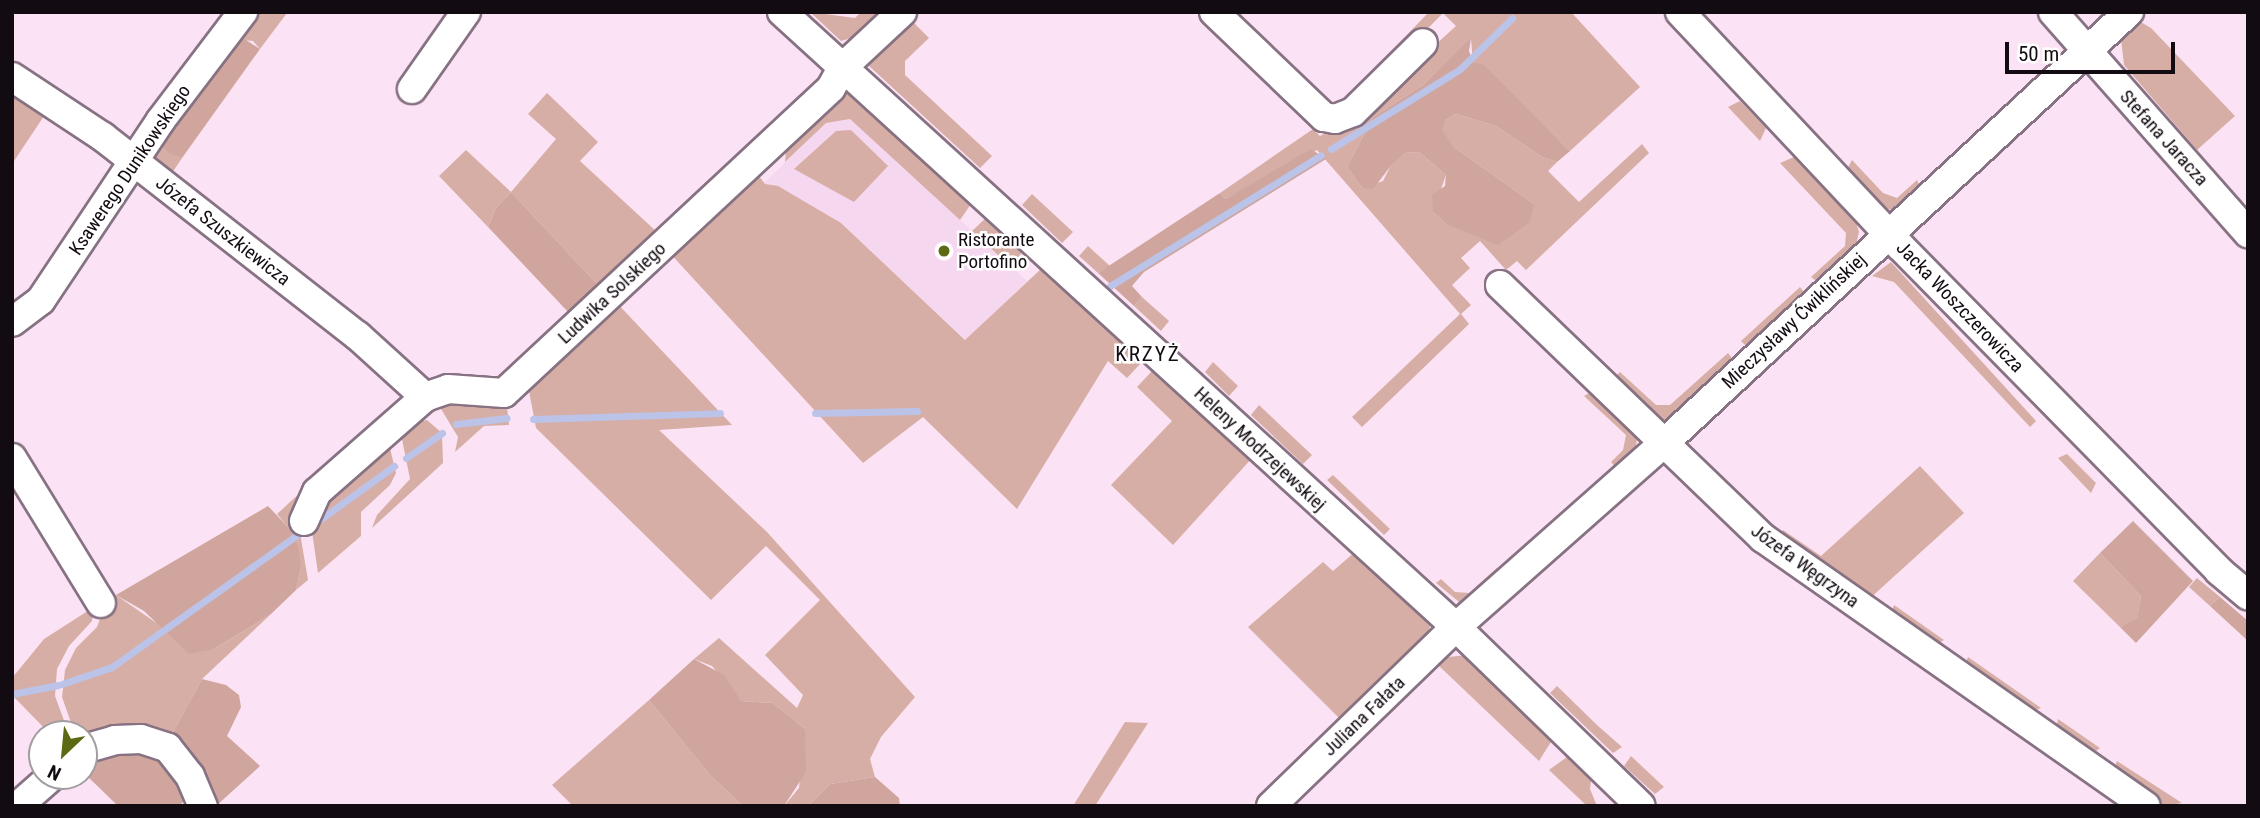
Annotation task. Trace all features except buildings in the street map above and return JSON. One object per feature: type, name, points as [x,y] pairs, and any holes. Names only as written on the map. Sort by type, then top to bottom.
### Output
[{"type":"street","name":"Ksawerego Dunikowskiego","points":[[12,322],[41,300],[133,161],[243,12]]},
{"type":"street","points":[[412,89],[466,12]]},
{"type":"street","name":"Heleny Modrzejewskiej","points":[[782,12],[1456,627],[1641,806]]},
{"type":"street","name":"Ludwika Solskiego","points":[[304,521],[317,492],[425,397],[447,389],[504,393],[831,88],[842,68],[902,12]]},
{"type":"street","points":[[1214,12],[1324,117],[1335,119],[1353,112],[1423,43]]},
{"type":"street","name":"Jacka Woszczerowicza","points":[[1680,12],[1888,233],[2219,571],[2248,595]]},
{"type":"street","name":"Stefana Jaracza","points":[[2053,12],[2248,233]]},
{"type":"street","name":"Mieczysławy Ćwiklińskiej","points":[[1456,627],[1662,445],[2129,12]]},
{"type":"street","name":"Józefa Szuszkiewicza","points":[[12,77],[133,161],[358,337],[425,397]]},
{"type":"street","name":"Józefa Węgrzyna","points":[[1500,285],[1662,445],[1763,538],[2146,806]]},
{"type":"street","points":[[12,458],[101,603]]},
{"type":"street","name":"Juliana Fałata","points":[[1272,806],[1456,627]]},
{"type":"street","points":[[98,747],[141,739],[168,748],[190,776],[203,806]]},
{"type":"street","points":[[18,806],[36,790]]},
{"type":"shaded area","points":[[253,12],[287,13],[260,49],[253,41],[232,39]]},
{"type":"shaded area","points":[[810,12],[855,18],[861,12],[885,12],[861,35],[841,41]]},
{"type":"shaded area","points":[[1429,12],[1571,12],[1640,87],[1570,151],[1484,66],[1473,62],[1471,39],[1423,85],[1373,117],[1347,167],[1362,188],[1383,181],[1392,163],[1405,153],[1419,152],[1446,175],[1433,212],[1446,224],[1534,204],[1454,147],[1441,130],[1446,120],[1456,114],[1496,126],[1542,157],[1557,162],[1548,171],[1579,202],[1642,144],[1649,153],[1526,270],[1517,261],[1506,270],[1480,241],[1461,258],[1470,268],[1452,285],[1471,305],[1461,314],[1469,324],[1362,427],[1352,417],[1460,314],[1317,150],[1226,199],[1220,193],[1313,129],[1320,136],[1357,116],[1456,26],[1443,13],[1372,85],[1364,79]]},
{"type":"shaded area","points":[[909,18],[929,38],[905,61],[905,75],[992,156],[980,168],[868,65],[878,47]]},
{"type":"shaded area","points":[[2139,21],[2151,28],[2235,116],[2197,150],[2124,65],[2121,39]]},
{"type":"shaded area","points":[[243,38],[260,49],[182,158],[169,153],[158,142],[232,39]]},
{"type":"shaded area","points":[[1471,38],[1469,51],[1473,62],[1484,65],[1570,151],[1557,162],[1542,157],[1496,126],[1456,114],[1446,120],[1442,130],[1454,147],[1534,204],[1530,222],[1498,245],[1446,224],[1433,212],[1432,195],[1445,186],[1446,175],[1419,152],[1405,153],[1393,163],[1373,189],[1362,188],[1347,167],[1373,117],[1423,85]]},
{"type":"shaded area","points":[[12,86],[48,110],[12,164]]},
{"type":"shaded area","points":[[852,90],[973,201],[960,220],[850,119],[826,123],[785,162],[787,142],[840,92]]},
{"type":"shaded area","points":[[547,93],[598,142],[580,161],[657,232],[577,321],[569,313],[599,286],[511,192],[556,139],[528,114]]},
{"type":"shaded area","points":[[1740,101],[1766,128],[1760,141],[1728,107]]},
{"type":"shaded area","points":[[850,119],[1027,281],[966,340],[841,223],[764,183],[826,123]]},
{"type":"shaded area","points":[[851,130],[888,166],[854,202],[794,169],[836,131]]},
{"type":"shaded area","points":[[158,142],[182,158],[170,176],[150,156]]},
{"type":"shaded area","points":[[1311,149],[1326,159],[1144,272],[1132,286],[1142,297],[1134,306],[1098,273],[1220,193],[1226,199]]},
{"type":"shaded area","points":[[466,150],[511,192],[496,208],[488,227],[439,176]]},
{"type":"shaded area","points":[[1794,157],[1856,222],[1859,232],[1857,241],[1861,246],[1820,284],[1811,277],[1845,246],[1846,233],[1780,163]]},
{"type":"shaded area","points":[[1852,160],[1883,193],[1897,198],[1917,180],[1922,190],[1900,210],[1883,209],[1846,171]]},
{"type":"shaded area","points":[[754,169],[765,184],[778,186],[841,223],[965,340],[1041,269],[1050,270],[1141,354],[1142,362],[1127,378],[1108,361],[1017,509],[923,417],[863,463],[667,250]]},
{"type":"shaded area","points":[[511,192],[599,286],[569,313],[488,227],[496,208]]},
{"type":"shaded area","points":[[1032,194],[1073,232],[1062,243],[1022,205]]},
{"type":"shaded area","points":[[989,215],[1022,246],[1023,251],[1011,267],[972,231]]},
{"type":"shaded area","points":[[1088,246],[1110,266],[1098,273],[1079,256]]},
{"type":"shaded area","points":[[1891,262],[2036,421],[2030,427],[1894,282],[1872,276]]},
{"type":"shaded area","points":[[1800,287],[1807,296],[1749,349],[1741,341]]},
{"type":"shaded area","points":[[1142,297],[1169,321],[1161,331],[1134,306]]},
{"type":"shaded area","points":[[615,301],[732,425],[659,430],[767,532],[915,697],[881,737],[870,759],[875,777],[830,784],[808,806],[784,806],[799,788],[805,729],[773,703],[741,701],[712,666],[694,659],[719,638],[797,708],[803,695],[765,655],[820,600],[766,546],[711,600],[536,428],[529,391],[535,378]]},
{"type":"shaded area","points":[[1728,353],[1735,362],[1673,419],[1661,421],[1614,378],[1620,372],[1656,405],[1670,405]]},
{"type":"shaded area","points":[[1213,362],[1238,386],[1229,396],[1205,372]]},
{"type":"shaded area","points":[[1152,371],[1160,371],[1253,457],[1173,545],[1111,485],[1172,421],[1137,387]]},
{"type":"shaded area","points":[[1593,391],[1633,430],[1637,440],[1635,450],[1617,469],[1611,462],[1623,450],[1626,435],[1584,396]]},
{"type":"shaded area","points":[[410,392],[300,533],[308,580],[296,590],[301,567],[287,526],[277,514]]},
{"type":"shaded area","points":[[435,399],[496,399],[507,407],[509,425],[484,426],[455,452],[458,437]]},
{"type":"shaded area","points":[[1259,405],[1312,455],[1303,464],[1251,415]]},
{"type":"shaded area","points":[[427,420],[442,433],[443,463],[372,528],[377,515],[410,479],[402,439],[416,422]]},
{"type":"shaded area","points":[[388,440],[396,473],[390,485],[361,512],[361,536],[318,573],[312,532],[321,496]]},
{"type":"shaded area","points":[[2067,454],[2096,483],[2091,493],[2058,458]]},
{"type":"shaded area","points":[[1920,466],[1964,513],[1868,600],[1778,540],[1783,530],[1821,556]]},
{"type":"shaded area","points":[[1333,475],[1390,529],[1384,535],[1327,480]]},
{"type":"shaded area","points":[[268,506],[287,526],[298,546],[301,567],[296,590],[271,614],[214,649],[189,654],[144,611],[116,595]]},
{"type":"shaded area","points":[[2133,521],[2193,581],[2136,643],[2120,627],[2137,619],[2141,596],[2100,553]]},
{"type":"shaded area","points":[[1356,551],[1426,614],[1430,624],[1429,635],[1342,721],[1248,627],[1323,562],[1333,571]]},
{"type":"shaded area","points":[[2100,553],[2141,596],[2137,620],[2120,627],[2073,581]]},
{"type":"shaded area","points":[[1497,568],[1503,574],[1464,606],[1436,583],[1441,579],[1455,592],[1469,593]]},
{"type":"shaded area","points":[[2197,578],[2220,597],[2210,606],[2189,587]]},
{"type":"shaded area","points":[[116,595],[155,622],[214,649],[271,614],[202,679],[172,734],[132,729],[98,738],[98,720],[70,720],[62,697],[65,670],[76,648],[97,627],[106,601]]},
{"type":"shaded area","points":[[2220,597],[2248,621],[2248,641],[2210,606]]},
{"type":"shaded area","points":[[1894,605],[1944,640],[1935,645],[1890,617]]},
{"type":"shaded area","points":[[94,607],[92,621],[69,646],[57,669],[55,696],[64,720],[36,720],[12,695],[12,678],[44,639]]},
{"type":"shaded area","points":[[1467,655],[1554,737],[1539,761],[1437,664],[1449,657]]},
{"type":"shaded area","points":[[1968,657],[2041,708],[2031,712],[1964,668]]},
{"type":"shaded area","points":[[694,659],[724,675],[741,701],[773,703],[805,729],[806,772],[784,806],[743,806],[710,775],[649,700]]},
{"type":"shaded area","points":[[202,679],[226,685],[239,695],[241,707],[227,736],[260,766],[216,806],[212,806],[193,755],[172,734]]},
{"type":"shaded area","points":[[1557,686],[1622,747],[1613,753],[1550,693]]},
{"type":"shaded area","points":[[649,700],[710,775],[743,806],[573,806],[552,785]]},
{"type":"shaded area","points":[[2058,719],[2100,748],[2092,754],[2056,730]]},
{"type":"shaded area","points":[[1125,722],[1148,723],[1095,806],[1073,806]]},
{"type":"shaded area","points":[[149,749],[176,771],[188,794],[180,806],[118,806],[98,787],[98,753]]},
{"type":"shaded area","points":[[1571,754],[1592,773],[1590,789],[1597,806],[1587,806],[1549,770]]},
{"type":"shaded area","points":[[1631,756],[1664,787],[1655,794],[1624,766]]},
{"type":"shaded area","points":[[2117,761],[2182,803],[2165,806],[2113,771]]},
{"type":"shaded area","points":[[875,777],[899,798],[900,806],[808,806],[830,784]]},
{"type":"waterway","points":[[1331,149],[1460,69],[1512,18]]},
{"type":"waterway","points":[[1110,286],[1321,155]]},
{"type":"waterway","points":[[815,413],[917,411]]},
{"type":"waterway","points":[[533,419],[720,413]]},
{"type":"waterway","points":[[456,424],[507,418]]},
{"type":"waterway","points":[[406,458],[442,433]]},
{"type":"waterway","points":[[314,524],[394,466]]},
{"type":"waterway","points":[[62,684],[112,667],[300,533]]},
{"type":"waterway","points":[[12,694],[58,685]]},
{"type":"place","name":"Ristorante Portofino","points":[[944,251]]},
{"type":"district","name":"KRZYŻ","points":[[1148,354]]}]
